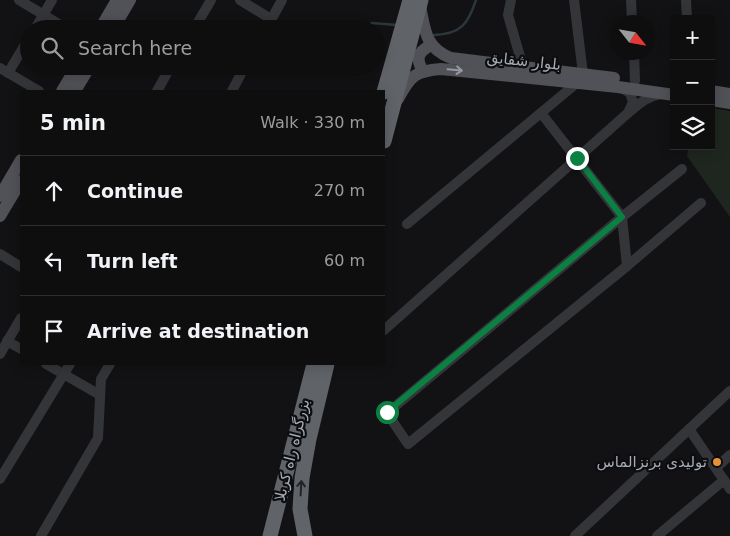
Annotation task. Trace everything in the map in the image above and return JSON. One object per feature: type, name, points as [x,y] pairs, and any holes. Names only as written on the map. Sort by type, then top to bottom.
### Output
[{"type":"highway","points":[[385,90],[417,2]]},
{"type":"highway","points":[[385,137],[417,2]]},
{"type":"highway","name":"بزرگراه راه کربلا","points":[[270,536],[314,365]]},
{"type":"highway","name":"بزرگراه راه کربلا","points":[[305,536],[300,509],[302,478],[309,439],[327,365]]},
{"type":"highway","points":[[294,536],[300,509]]},
{"type":"main road","points":[[105,20],[117,0]]},
{"type":"main road","points":[[118,20],[130,0]]},
{"type":"main road","points":[[392,110],[414,75],[423,71],[419,64],[418,56],[422,50],[431,45],[417,2]]},
{"type":"main road","name":"بلوار شقایق","points":[[431,45],[436,51],[450,58],[523,67],[618,86],[670,92]]},
{"type":"main road","name":"بلوار شقایق","points":[[423,71],[451,69],[635,81],[670,92]]},
{"type":"main road","points":[[63,90],[72,75]]},
{"type":"main road","points":[[76,90],[85,75]]},
{"type":"main road","points":[[715,92],[730,94]]},
{"type":"main road","points":[[715,101],[730,103]]},
{"type":"main road","points":[[0,196],[20,162]]},
{"type":"main road","points":[[0,216],[20,183]]},
{"type":"street","points":[[19,0],[52,20]]},
{"type":"street","points":[[40,20],[52,0]]},
{"type":"street","points":[[199,20],[211,0]]},
{"type":"street","points":[[240,0],[271,19],[282,0]]},
{"type":"street","points":[[511,0],[508,15],[523,67]]},
{"type":"street","points":[[407,224],[541,113],[580,78],[574,0]]},
{"type":"street","points":[[631,0],[632,15]]},
{"type":"street","points":[[686,0],[687,15]]},
{"type":"street","points":[[20,50],[4,70],[37,90]]},
{"type":"street","points":[[634,60],[635,81]]},
{"type":"street","points":[[157,90],[166,75]]},
{"type":"street","points":[[233,90],[240,75]]},
{"type":"street","points":[[618,86],[630,94],[633,102],[628,113]]},
{"type":"street","points":[[385,329],[643,100],[670,92]]},
{"type":"street","points":[[541,113],[622,217],[627,266]]},
{"type":"street","points":[[682,169],[387,412],[408,444],[627,266],[701,203]]},
{"type":"street","points":[[0,254],[20,266]]},
{"type":"street","points":[[0,354],[20,320]]},
{"type":"street","points":[[7,342],[20,349]]},
{"type":"street","points":[[48,365],[100,395]]},
{"type":"street","points":[[0,479],[69,365]]},
{"type":"street","points":[[42,536],[98,438],[101,379],[109,365]]},
{"type":"street","points":[[575,536],[730,391]]},
{"type":"street","points":[[689,429],[730,489]]},
{"type":"street","points":[[716,468],[730,455]]},
{"type":"street","points":[[657,536],[724,480]]},
{"type":"shaded area","points":[[715,109],[730,111],[730,217],[687,156],[688,150],[715,150]]},
{"type":"waterway","points":[[434,35],[451,32],[462,26],[470,15],[476,0]]},
{"type":"waterway","points":[[385,24],[397,25]]},
{"type":"place","name":"تولیدی برنزالماس","points":[[717,462]]},
{"type":"route","points":[[387,412],[622,217],[577,158]]}]
